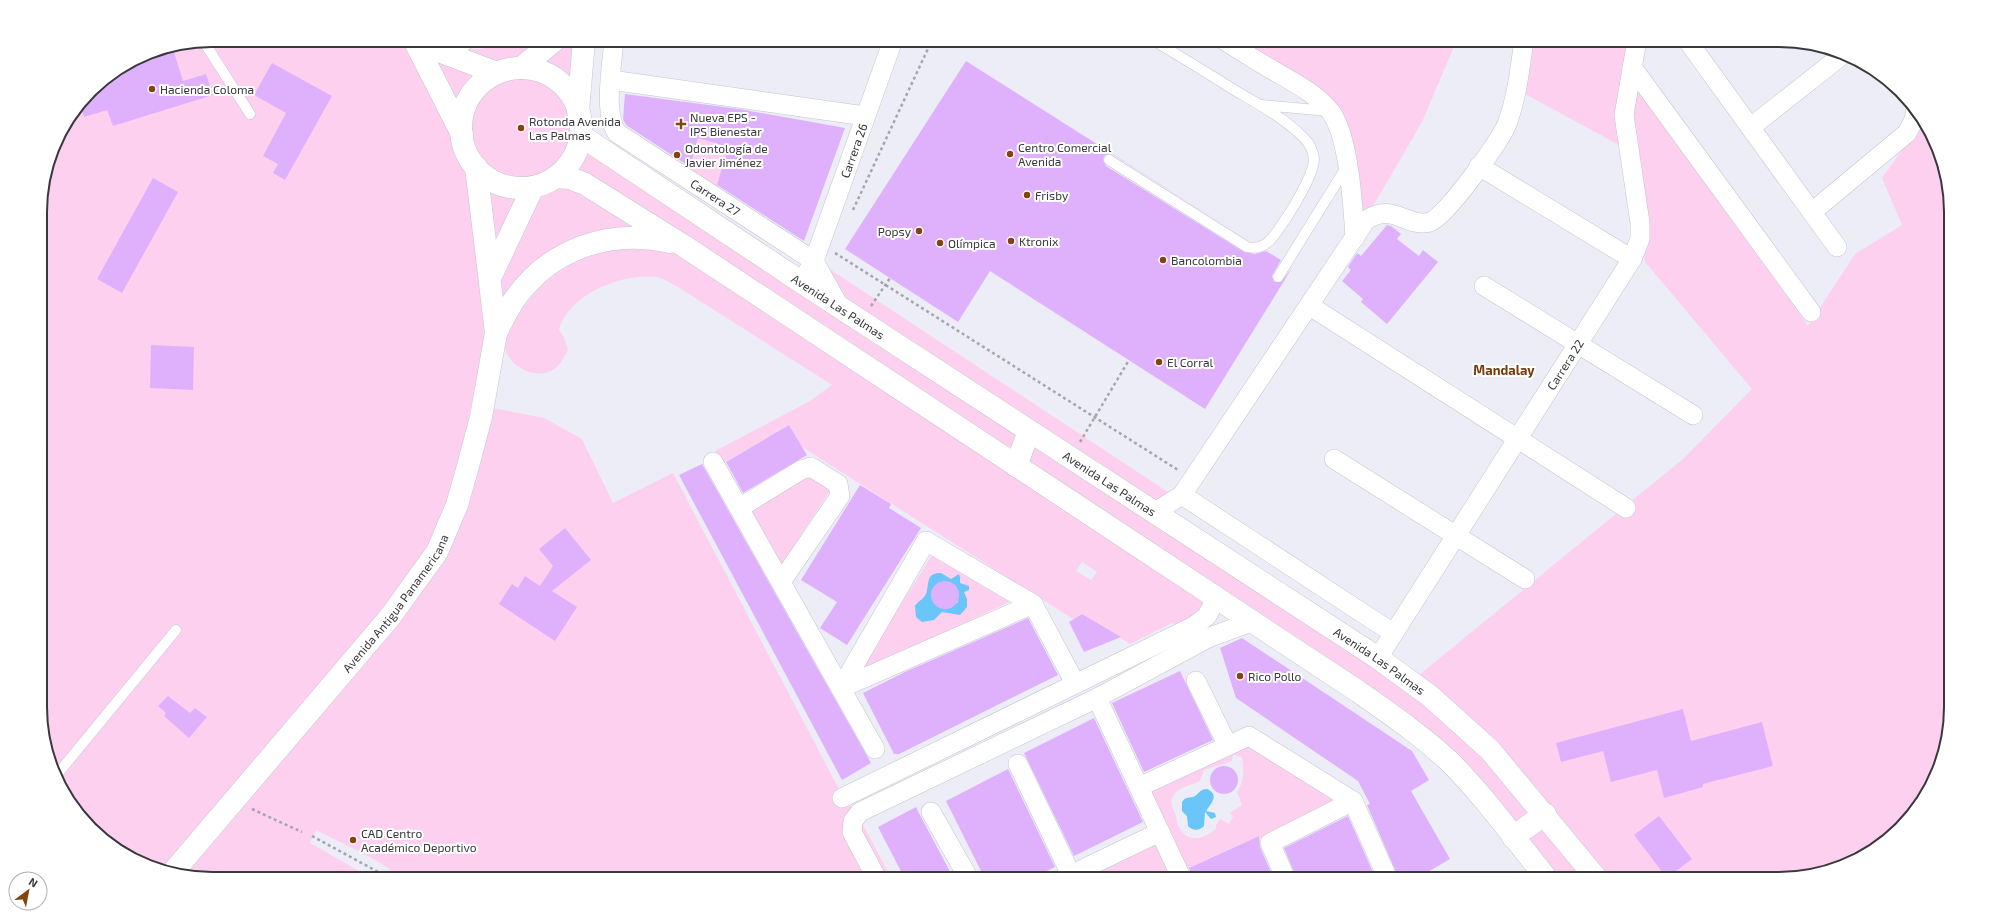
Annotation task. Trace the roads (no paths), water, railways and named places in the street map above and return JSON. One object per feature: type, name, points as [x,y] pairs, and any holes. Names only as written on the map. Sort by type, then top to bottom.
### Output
[{"type":"main road","points":[[418,47],[462,134]]},
{"type":"main road","points":[[430,47],[497,73]]},
{"type":"main road","points":[[521,68],[547,47]]},
{"type":"main road","points":[[578,111],[570,94],[554,79],[537,71],[521,68],[497,73],[483,82],[468,100],[462,117],[462,134],[465,151],[476,168],[489,178],[506,186],[518,188],[533,187],[556,177],[567,167],[575,154],[580,135],[578,111],[583,47]]},
{"type":"main road","name":"Avenida Las Palmas","points":[[580,135],[801,282],[1378,658],[1430,696],[1490,750],[1545,814],[1591,872]]},
{"type":"main road","name":"Avenida Antigua Panamericana","points":[[177,868],[390,617],[437,552],[457,505],[468,466],[481,417],[496,333],[476,168]]},
{"type":"main road","points":[[556,177],[577,180],[590,187],[684,246],[1016,466],[1254,621],[1411,729],[1454,767],[1475,790],[1541,872]]},
{"type":"main road","points":[[490,278],[533,187]]},
{"type":"main road","points":[[496,333],[512,303],[528,284],[537,275],[567,254],[593,242],[619,238],[647,238],[684,246]]},
{"type":"main road","points":[[1016,466],[1029,431]]},
{"type":"main road","points":[[1513,837],[1545,814]]},
{"type":"street","name":"Carrera 27","points":[[613,47],[609,117],[612,126],[617,133],[817,252]]},
{"type":"street","name":"Carrera 26","points":[[801,282],[817,252],[890,47]]},
{"type":"street","points":[[1235,47],[1311,93],[1330,111],[1339,126],[1344,146],[1355,238]]},
{"type":"street","points":[[1155,512],[1182,495],[1310,306],[1366,220],[1376,214],[1392,213],[1416,222],[1431,222],[1446,210],[1507,125],[1517,90],[1523,47]]},
{"type":"street","name":"Carrera 22","points":[[1378,658],[1454,535],[1632,259],[1640,239],[1640,231],[1624,115],[1636,47]]},
{"type":"street","points":[[1694,47],[1837,247]]},
{"type":"street","points":[[1750,127],[1838,58]]},
{"type":"street","points":[[1632,67],[1811,312]]},
{"type":"street","points":[[611,80],[865,116]]},
{"type":"street","points":[[1812,212],[1907,133],[1914,118]]},
{"type":"street","points":[[1479,166],[1632,259]]},
{"type":"street","points":[[817,252],[839,306]]},
{"type":"street","points":[[1484,286],[1694,415]]},
{"type":"street","points":[[1310,306],[1626,508]]},
{"type":"street","points":[[1334,459],[1525,579]]},
{"type":"street","points":[[713,462],[875,749]]},
{"type":"street","points":[[739,508],[801,470],[811,468],[838,484],[840,496],[781,582]]},
{"type":"street","points":[[1179,528],[1182,495]]},
{"type":"street","points":[[1182,495],[1393,633]]},
{"type":"street","points":[[841,688],[926,541],[1033,604],[1075,683]]},
{"type":"street","points":[[842,798],[1194,626],[1207,616],[1217,597]]},
{"type":"street","points":[[841,688],[1033,604]]},
{"type":"street","points":[[874,872],[852,832],[853,821],[860,812],[1097,698],[1210,638],[1254,621]]},
{"type":"street","points":[[1196,681],[1228,746]]},
{"type":"street","points":[[1097,698],[1179,872]]},
{"type":"street","points":[[1139,787],[1249,736],[1353,801],[1385,872]]},
{"type":"street","points":[[1018,764],[1066,872]]},
{"type":"street","points":[[1283,872],[1270,843],[1353,801]]},
{"type":"street","points":[[931,812],[965,872]]},
{"type":"street","points":[[1078,872],[1160,832]]},
{"type":"lane","points":[[207,47],[250,114]]},
{"type":"lane","points":[[1109,160],[1247,247],[1261,248],[1271,239],[1292,208],[1312,169],[1314,160],[1312,151],[1305,138],[1280,118],[1260,105],[1165,47]]},
{"type":"lane","points":[[1260,105],[1330,111]]},
{"type":"lane","points":[[1278,277],[1347,166]]},
{"type":"lane","points":[[60,771],[176,630]]},
{"type":"water","points":[[936,573],[941,573],[951,579],[959,574],[960,583],[969,586],[969,590],[964,592],[967,599],[967,607],[960,615],[942,612],[934,620],[922,622],[916,617],[915,606],[926,594],[930,577]],"holes":[[[940,582],[948,582],[958,590],[958,602],[951,608],[938,607],[933,601],[932,591]]]},
{"type":"water","points":[[1207,789],[1211,791],[1214,796],[1206,811],[1215,813],[1216,817],[1211,819],[1205,812],[1204,826],[1198,830],[1194,830],[1188,826],[1187,816],[1182,811],[1182,802],[1185,798],[1193,797],[1202,790]]},
{"type":"place","name":"Hacienda Coloma","points":[[152,89]]},
{"type":"place","name":"Nueva EPS - IPS Bienestar","points":[[681,124]]},
{"type":"place","name":"Rotonda Avenida Las Palmas","points":[[521,128]]},
{"type":"place","name":"Centro Comercial Avenida","points":[[1010,154]]},
{"type":"place","name":"Odontología de Javier Jiménez","points":[[677,155]]},
{"type":"place","name":"Frisby","points":[[1027,195]]},
{"type":"place","name":"Popsy","points":[[919,231]]},
{"type":"place","name":"Ktronix","points":[[1011,241]]},
{"type":"place","name":"Olímpica","points":[[940,243]]},
{"type":"place","name":"Bancolombia","points":[[1163,260]]},
{"type":"place","name":"El Corral","points":[[1159,362]]},
{"type":"place","name":"Rico Pollo","points":[[1240,676]]},
{"type":"place","name":"CAD Centro Académico Deportivo","points":[[353,840]]},
{"type":"district","name":"Mandalay","points":[[1504,370]]}]
